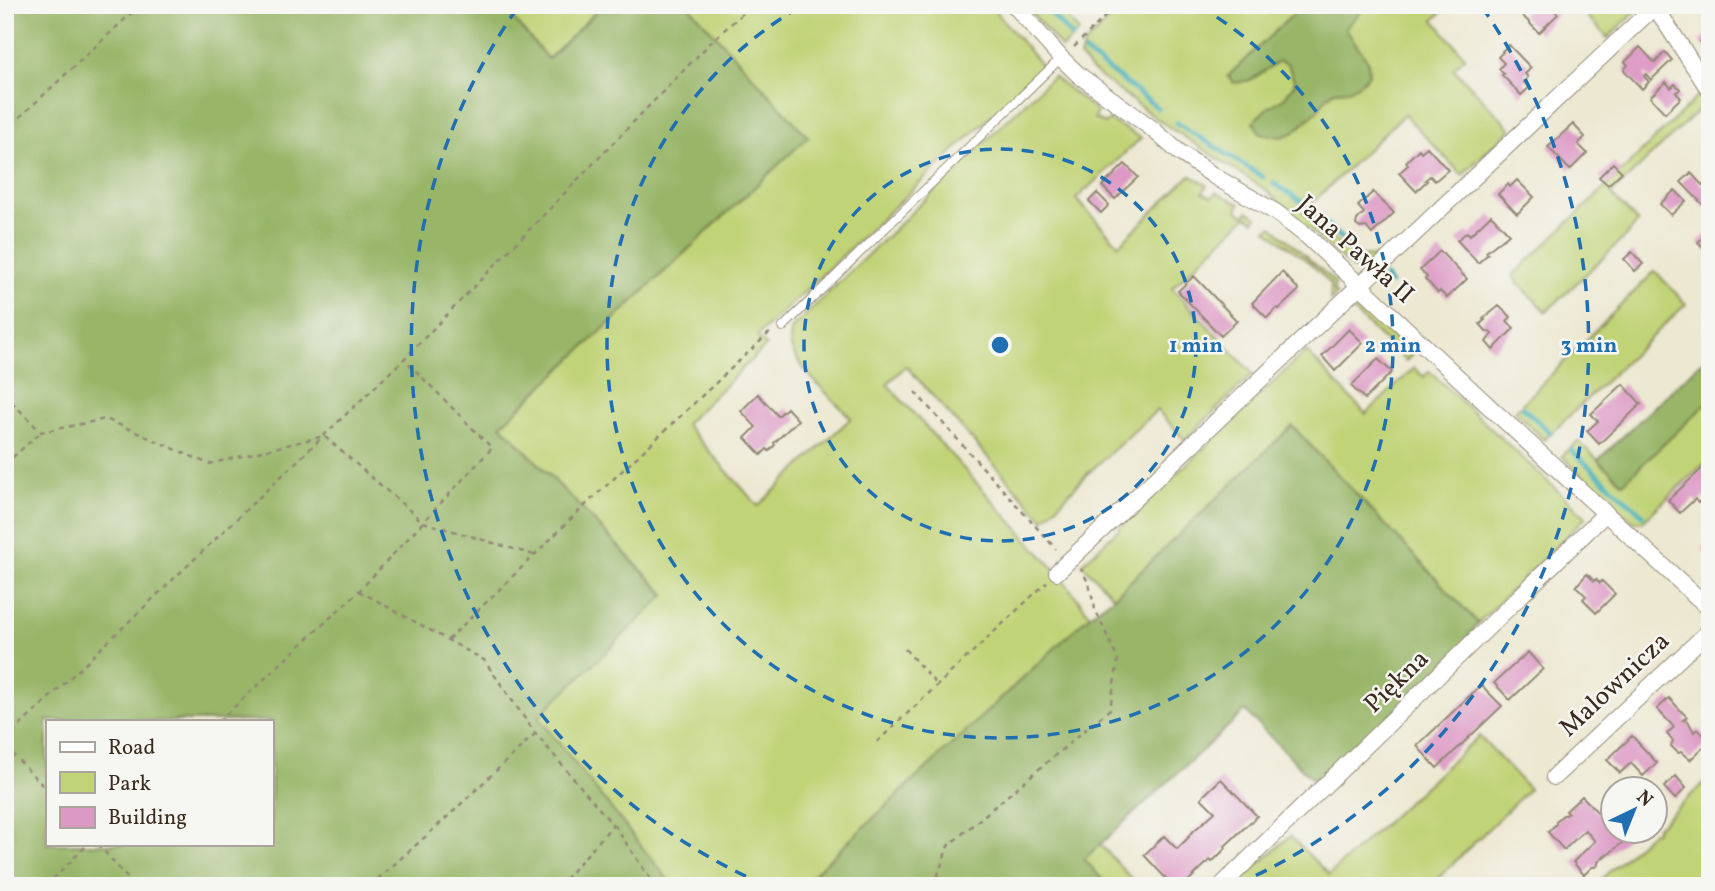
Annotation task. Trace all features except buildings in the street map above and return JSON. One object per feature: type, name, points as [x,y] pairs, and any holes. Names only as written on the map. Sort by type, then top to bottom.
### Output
[{"type":"street","name":"Jana Pawła II","points":[[1014,5],[1080,76],[1150,127],[1179,152],[1277,213],[1308,237],[1710,609]]},
{"type":"street","points":[[1066,563],[1655,6],[1710,91]]},
{"type":"street","name":"Piękna","points":[[1222,886],[1606,513]]},
{"type":"street","name":"Malownicza","points":[[1554,776],[1710,630]]},
{"type":"lane","points":[[783,327],[1061,58]]},
{"type":"path","points":[[5,131],[139,5]]},
{"type":"path","points":[[5,740],[404,359],[713,40],[752,5]]},
{"type":"path","points":[[1061,58],[1116,5]]},
{"type":"path","points":[[448,640],[768,334],[783,327]]},
{"type":"path","points":[[220,720],[359,591],[492,448],[404,359]]},
{"type":"path","points":[[915,392],[1066,563],[1089,584],[1095,609],[1118,660],[1110,709],[948,846],[934,886]]},
{"type":"path","points":[[5,395],[41,432]]},
{"type":"path","points":[[5,464],[41,432],[106,419],[209,464],[324,436]]},
{"type":"path","points":[[324,436],[423,522],[534,555]]},
{"type":"path","points":[[877,742],[1066,563]]},
{"type":"path","points":[[359,591],[484,660],[535,733],[614,825],[654,886]]},
{"type":"path","points":[[905,649],[937,685]]},
{"type":"path","points":[[370,886],[535,733]]},
{"type":"path","points":[[5,746],[46,789]]},
{"type":"path","points":[[559,886],[614,825]]},
{"type":"path","points":[[46,886],[87,846]]},
{"type":"path","points":[[99,846],[134,886]]},
{"type":"green space","points":[[5,5],[501,5],[548,59],[603,5],[688,5],[808,137],[501,425],[665,595],[538,717],[673,886],[5,886]]},
{"type":"green space","points":[[501,5],[603,5],[548,59]]},
{"type":"green space","points":[[688,5],[990,5],[1043,67],[757,336],[766,346],[685,424],[758,506],[851,418],[796,358],[790,344],[792,328],[1053,76],[1097,112],[1094,118],[1105,124],[1109,120],[1141,138],[1076,199],[1119,245],[1190,175],[1207,185],[1203,192],[1213,197],[1216,192],[1240,204],[1237,210],[1244,215],[1248,211],[1257,217],[1254,221],[1247,216],[1172,288],[1253,374],[1185,440],[1157,410],[1086,475],[1044,520],[906,366],[887,384],[1057,572],[1090,615],[801,886],[673,886],[537,717],[665,594],[501,425],[808,137]]},
{"type":"green space","points":[[1024,5],[1058,5],[1079,32],[1062,48]]},
{"type":"green space","points":[[1124,5],[1303,5],[1228,76],[1267,68],[1279,61],[1288,64],[1295,83],[1285,97],[1265,110],[1293,133],[1335,90],[1349,89],[1347,32],[1344,28],[1368,5],[1448,5],[1434,20],[1465,57],[1453,68],[1511,129],[1462,175],[1404,114],[1303,212],[1355,257],[1378,256],[1366,267],[1355,269],[1266,190],[1160,121],[1091,70],[1080,57],[1083,47]]},
{"type":"green space","points":[[1303,5],[1368,5],[1345,28],[1368,61],[1369,74],[1349,90],[1334,91],[1293,133],[1281,137],[1261,134],[1253,122],[1285,97],[1295,83],[1288,64],[1279,61],[1251,80],[1234,83],[1228,76]]},
{"type":"green space","points":[[1576,5],[1642,5],[1608,38]]},
{"type":"green space","points":[[1701,93],[1707,102],[1611,194],[1638,222],[1546,312],[1513,275]]},
{"type":"green space","points":[[1272,226],[1335,282],[1334,292],[1337,295],[1330,301],[1331,284],[1311,264],[1267,230]]},
{"type":"green space","points":[[1655,271],[1686,304],[1544,440],[1515,411]]},
{"type":"green space","points":[[1360,305],[1412,354],[1406,361],[1351,309]]},
{"type":"green space","points":[[1306,351],[1366,414],[1414,368],[1424,377],[1429,371],[1586,517],[1478,623],[1292,426],[1114,597],[1082,564]]},
{"type":"green space","points":[[1710,354],[1710,400],[1623,483],[1598,460]]},
{"type":"green space","points":[[1710,400],[1710,458],[1642,522],[1634,522],[1562,456],[1578,441],[1623,483]]},
{"type":"green space","points":[[1292,426],[1478,623],[1459,649],[1318,785],[1245,711],[1084,859],[1108,886],[801,886],[1090,615],[1114,597]]},
{"type":"green space","points":[[1479,736],[1529,789],[1430,886],[1235,886],[1290,836],[1329,875]]},
{"type":"green space","points":[[1710,777],[1710,886],[1594,886],[1637,846],[1670,846],[1670,815]]},
{"type":"green space","points":[[1100,844],[1138,886],[1108,886],[1084,859]]},
{"type":"waterway","points":[[1044,5],[1072,37]]},
{"type":"waterway","points":[[1085,52],[1158,108]]},
{"type":"waterway","points":[[1177,123],[1263,177]]},
{"type":"waterway","points":[[1274,184],[1304,203],[1353,249]]},
{"type":"waterway","points":[[1385,277],[1390,283]]},
{"type":"waterway","points":[[1523,408],[1550,432]]},
{"type":"waterway","points":[[1572,451],[1643,515]]}]
